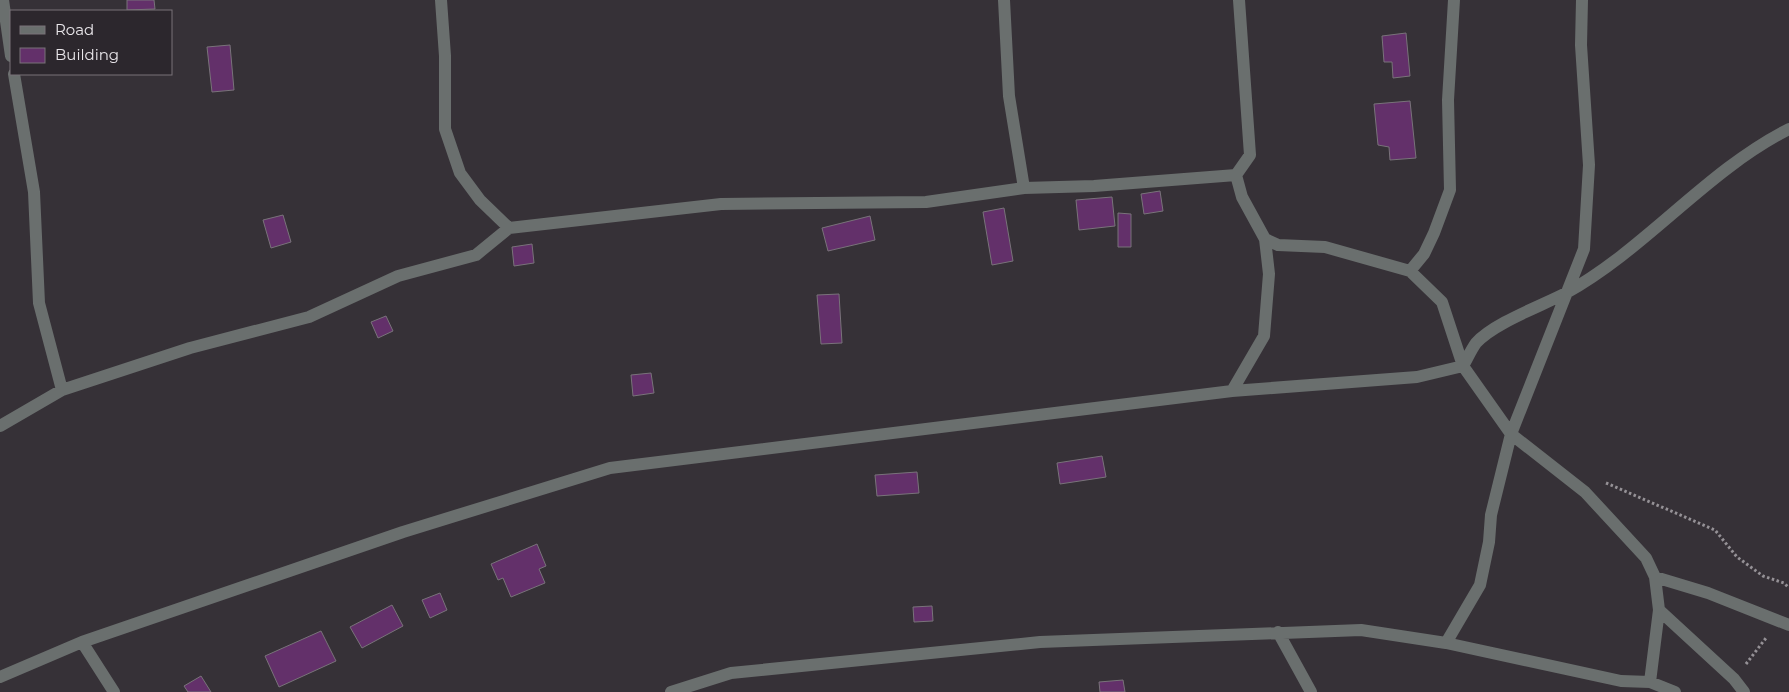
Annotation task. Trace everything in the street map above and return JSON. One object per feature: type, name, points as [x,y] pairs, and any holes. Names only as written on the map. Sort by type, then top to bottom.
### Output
[{"type":"street","points":[[3,0],[10,49]]},
{"type":"street","points":[[441,0],[445,56],[445,129],[460,173],[480,200],[509,228]]},
{"type":"street","points":[[1004,0],[1009,96],[1024,188]]},
{"type":"street","points":[[1236,175],[1250,155],[1239,0]]},
{"type":"street","points":[[1410,271],[1424,254],[1450,190],[1448,100],[1454,0]]},
{"type":"street","points":[[1446,643],[1480,585],[1491,515],[1511,434],[1584,249],[1589,194],[1586,106],[1581,45],[1582,0]]},
{"type":"street","points":[[14,75],[34,192],[39,303],[62,390]]},
{"type":"street","points":[[0,677],[82,642],[403,532],[610,468],[1232,390],[1418,377],[1463,366],[1477,343],[1498,327],[1567,292],[1656,229],[1722,170],[1789,129]]},
{"type":"street","points":[[0,426],[62,390],[190,348],[309,317],[398,276],[476,255],[509,228],[721,204],[926,202],[1024,188],[1094,186],[1236,175]]},
{"type":"street","points":[[1232,390],[1264,336],[1269,274],[1265,239],[1242,197],[1236,175]]},
{"type":"street","points":[[1265,239],[1278,244],[1325,247],[1410,271],[1442,302],[1463,366],[1511,434],[1585,492],[1640,551],[1655,577],[1658,610],[1650,682]]},
{"type":"street","points":[[1655,577],[1784,622]]},
{"type":"street","points":[[1658,610],[1734,679],[1744,692]]},
{"type":"street","points":[[671,692],[731,673],[1040,642],[1361,630],[1446,643],[1621,687],[1650,682],[1675,692]]},
{"type":"street","points":[[1278,632],[1311,692]]},
{"type":"street","points":[[82,642],[114,692]]},
{"type":"path","points":[[1598,480],[1715,530],[1737,557],[1763,576],[1784,583],[1789,588]]},
{"type":"path","points":[[1734,679],[1784,622]]},
{"type":"building","points":[[127,0],[154,0],[155,9],[127,10]]},
{"type":"building","points":[[1406,33],[1410,76],[1393,78],[1392,62],[1384,62],[1382,36]]},
{"type":"building","points":[[230,45],[234,90],[212,92],[207,47]]},
{"type":"building","points":[[1410,101],[1416,158],[1390,160],[1389,147],[1378,145],[1374,104]]},
{"type":"building","points":[[1160,191],[1163,211],[1144,214],[1141,194]]},
{"type":"building","points":[[1112,197],[1115,226],[1079,230],[1076,200]]},
{"type":"building","points":[[1004,208],[1013,261],[992,265],[983,212]]},
{"type":"building","points":[[1118,213],[1131,214],[1131,247],[1118,247]]},
{"type":"building","points":[[283,215],[291,242],[271,248],[263,220]]},
{"type":"building","points":[[870,216],[875,240],[828,251],[822,228]]},
{"type":"building","points":[[532,244],[534,263],[514,266],[512,247]]},
{"type":"building","points":[[839,294],[842,343],[821,344],[817,295]]},
{"type":"building","points":[[386,316],[393,331],[378,338],[371,322]]},
{"type":"building","points":[[651,373],[654,393],[633,396],[631,375]]},
{"type":"building","points":[[1102,456],[1106,477],[1060,484],[1057,463]]},
{"type":"building","points":[[917,472],[919,493],[877,496],[875,475]]},
{"type":"building","points":[[537,544],[546,566],[539,569],[545,583],[511,597],[503,578],[498,580],[491,564]]},
{"type":"building","points":[[440,593],[447,610],[430,618],[422,600]]},
{"type":"building","points":[[392,605],[403,626],[362,648],[350,627]]},
{"type":"building","points":[[932,606],[933,621],[914,622],[913,607]]},
{"type":"building","points":[[321,631],[336,661],[279,687],[265,656]]},
{"type":"building","points":[[201,676],[211,692],[188,692],[184,686]]},
{"type":"building","points":[[1123,680],[1125,692],[1100,692],[1099,682]]}]
